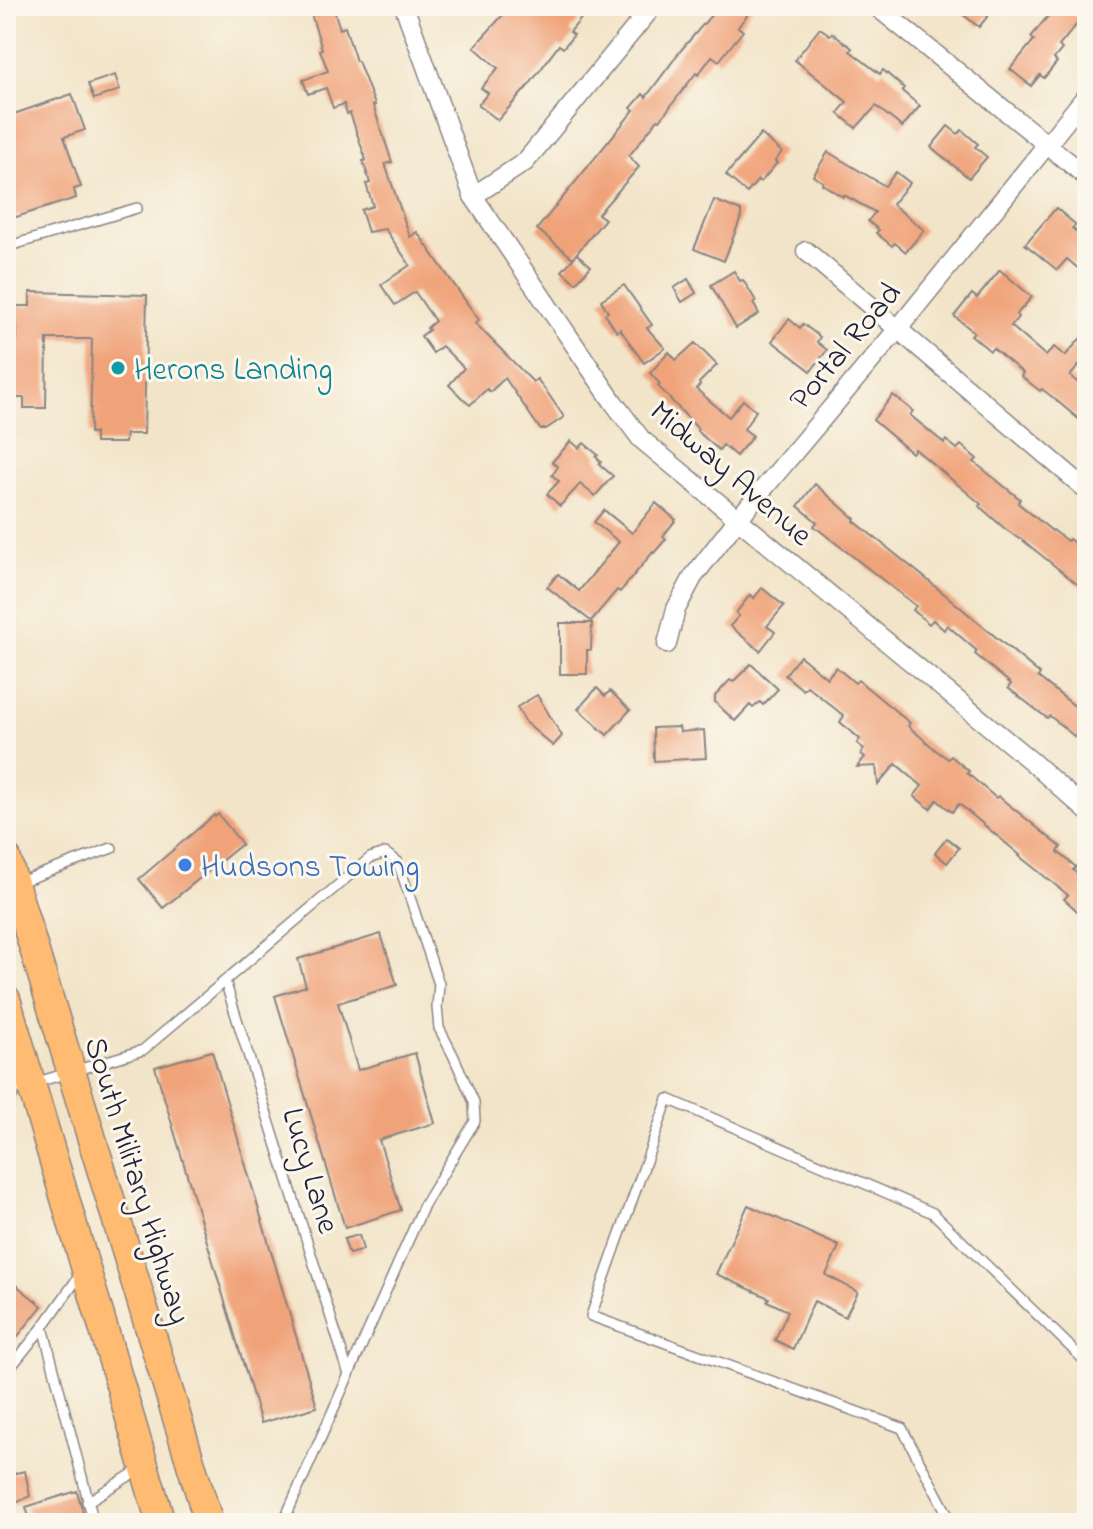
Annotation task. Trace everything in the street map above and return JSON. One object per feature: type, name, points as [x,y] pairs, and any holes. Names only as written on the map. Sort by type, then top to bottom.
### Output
[{"type":"main road","name":"South Military Highway","points":[[6,857],[209,1523]]},
{"type":"main road","points":[[6,999],[18,1085],[87,1266],[161,1523]]},
{"type":"street","name":"Midway Avenue","points":[[404,6],[473,196],[641,439],[1031,761],[1087,811]]},
{"type":"street","points":[[473,196],[525,162],[653,6]]},
{"type":"street","points":[[876,6],[1087,177]]},
{"type":"street","name":"Portal Road","points":[[667,644],[676,609],[693,577],[1087,95]]},
{"type":"street","points":[[806,251],[1087,490]]},
{"type":"lane","points":[[6,247],[137,208]]},
{"type":"lane","points":[[14,884],[112,848]]},
{"type":"lane","points":[[6,1109],[18,1085],[71,1073],[143,1050],[370,858],[385,853],[398,862],[439,984],[439,1028],[474,1102],[475,1121],[424,1205],[283,1523]]},
{"type":"lane","name":"Lucy Lane","points":[[225,981],[349,1375]]},
{"type":"lane","points":[[952,1523],[902,1428],[591,1316],[668,1099],[933,1213],[1087,1363]]},
{"type":"lane","points":[[6,1373],[87,1266]]},
{"type":"lane","points":[[43,1327],[94,1523]]},
{"type":"lane","points":[[87,1502],[145,1466]]},
{"type":"building","points":[[511,6],[591,6],[570,32],[574,35],[563,48],[559,45],[498,120],[478,105],[488,93],[481,88],[498,68],[474,47]]},
{"type":"building","points":[[719,6],[754,6],[738,27],[743,31],[719,61],[712,56],[629,156],[639,167],[598,214],[605,219],[573,258],[537,229],[634,110],[631,108],[643,94],[646,97]]},
{"type":"building","points":[[952,6],[996,6],[979,27]]},
{"type":"building","points":[[1056,6],[1087,6],[1087,12],[1059,46],[1062,49],[1054,59],[1057,62],[1044,78],[1040,75],[1031,86],[1010,69]]},
{"type":"building","points":[[333,7],[340,29],[345,27],[375,105],[392,162],[385,164],[410,237],[417,232],[479,320],[475,323],[533,382],[537,379],[549,395],[564,417],[546,429],[540,429],[505,378],[470,405],[464,400],[449,385],[464,368],[442,346],[433,353],[421,336],[435,321],[415,292],[395,305],[381,285],[410,265],[385,229],[368,232],[361,210],[373,206],[366,184],[370,183],[363,161],[366,160],[350,113],[347,114],[344,104],[333,108],[326,88],[308,94],[303,80],[328,71],[311,14]]},
{"type":"building","points":[[820,28],[852,48],[850,51],[880,74],[883,70],[920,106],[902,127],[876,106],[856,128],[838,113],[847,102],[795,60]]},
{"type":"building","points":[[115,75],[120,90],[94,99],[88,84]]},
{"type":"building","points":[[72,94],[85,130],[64,137],[81,187],[74,189],[76,198],[13,218],[11,212],[6,214],[6,144],[16,141],[8,116]]},
{"type":"building","points":[[948,126],[958,134],[962,130],[987,157],[969,178],[931,147]]},
{"type":"building","points":[[761,134],[782,152],[761,182],[758,180],[747,193],[726,175]]},
{"type":"building","points":[[828,152],[885,186],[896,172],[910,183],[892,204],[924,230],[906,252],[895,243],[892,246],[876,233],[879,230],[868,221],[875,212],[843,197],[813,176]]},
{"type":"building","points":[[714,200],[741,211],[724,261],[694,249]]},
{"type":"building","points":[[1056,208],[1076,225],[1072,228],[1087,241],[1087,276],[1067,259],[1057,270],[1025,244]]},
{"type":"building","points":[[577,254],[591,266],[576,283],[562,271]]},
{"type":"building","points":[[1000,270],[1032,297],[1016,315],[1018,317],[1011,326],[1046,356],[1054,347],[1065,356],[1087,331],[1087,356],[1070,376],[1087,390],[1087,426],[1021,376],[1023,373],[993,348],[990,351],[971,335],[974,332],[954,316],[972,294],[977,298]]},
{"type":"building","points":[[734,271],[756,301],[753,303],[759,314],[736,328],[711,285]]},
{"type":"building","points":[[688,279],[696,293],[682,302],[674,288]]},
{"type":"building","points":[[624,285],[652,325],[647,328],[665,348],[644,363],[620,329],[617,332],[605,314],[608,312],[601,300]]},
{"type":"building","name":"Herons Landing","points":[[30,292],[147,295],[144,434],[126,434],[125,443],[95,443],[95,433],[90,433],[92,339],[47,339],[46,408],[24,408],[24,398],[15,398],[16,306],[30,306]]},
{"type":"building","points":[[789,319],[800,328],[803,324],[820,337],[817,342],[827,350],[811,371],[772,341]]},
{"type":"building","points":[[695,343],[717,365],[696,389],[729,417],[743,400],[756,411],[744,429],[753,436],[736,456],[723,445],[719,450],[697,431],[650,373],[669,352],[676,360]]},
{"type":"building","points":[[893,395],[913,411],[910,415],[944,443],[946,440],[957,449],[961,445],[977,459],[974,462],[1020,499],[1018,503],[1052,531],[1087,552],[1087,592],[1004,528],[979,506],[981,504],[915,449],[912,453],[873,420]]},
{"type":"building","points":[[571,441],[579,448],[584,443],[598,455],[599,464],[613,476],[595,496],[580,484],[560,506],[547,494],[559,481],[552,475],[558,467],[552,462]]},
{"type":"building","points":[[815,484],[854,521],[1076,707],[1087,693],[1087,747],[1050,716],[1047,718],[1008,688],[1011,684],[947,625],[944,630],[933,620],[929,624],[913,610],[916,606],[814,526],[817,522],[798,506]]},
{"type":"building","points":[[656,503],[676,520],[663,536],[666,539],[591,621],[547,587],[558,574],[579,591],[619,542],[594,522],[604,510],[632,533]]},
{"type":"building","points":[[762,588],[784,606],[767,626],[775,632],[760,651],[730,626],[750,595],[754,598]]},
{"type":"building","points":[[560,623],[592,623],[587,674],[560,674]]},
{"type":"building","points":[[800,656],[827,678],[836,667],[855,683],[858,680],[910,723],[908,726],[937,751],[948,759],[951,756],[996,798],[998,796],[1061,847],[1058,852],[1076,867],[1073,870],[1087,882],[1087,920],[1064,899],[1068,895],[959,804],[952,812],[937,800],[930,809],[914,796],[922,786],[896,764],[878,785],[876,766],[857,767],[865,757],[861,754],[864,749],[857,743],[860,739],[840,722],[844,716],[807,686],[803,690],[785,675]]},
{"type":"building","points":[[751,664],[778,689],[763,705],[760,702],[753,708],[750,705],[735,721],[715,702],[715,696]]},
{"type":"building","points":[[597,688],[605,696],[610,691],[630,710],[607,735],[578,709]]},
{"type":"building","points":[[537,695],[562,736],[553,746],[526,723],[517,707]]},
{"type":"building","points":[[679,727],[680,732],[704,730],[706,758],[654,761],[653,728]]},
{"type":"building","name":"Hudsons Towing","points":[[218,814],[242,844],[163,908],[139,879]]},
{"type":"building","points":[[947,838],[959,848],[947,863],[935,853]]},
{"type":"building","points":[[381,934],[397,985],[338,1003],[358,1070],[415,1053],[435,1123],[379,1140],[401,1210],[345,1228],[275,996],[306,986],[298,959]]},
{"type":"building","points":[[212,1051],[317,1407],[261,1423],[155,1067]]},
{"type":"building","points":[[748,1205],[839,1246],[826,1275],[858,1292],[845,1317],[814,1301],[793,1349],[775,1340],[788,1311],[767,1301],[769,1298],[716,1274]]},
{"type":"building","points":[[359,1235],[363,1250],[349,1254],[344,1239]]},
{"type":"building","points":[[6,1277],[42,1306],[6,1351]]},
{"type":"building","points":[[25,1471],[30,1496],[14,1504],[7,1475]]},
{"type":"building","points":[[77,1491],[86,1523],[31,1523],[26,1507]]},
{"type":"place","name":"Herons Landing","points":[[118,368]]},
{"type":"place","name":"Hudsons Towing","points":[[185,865]]}]
